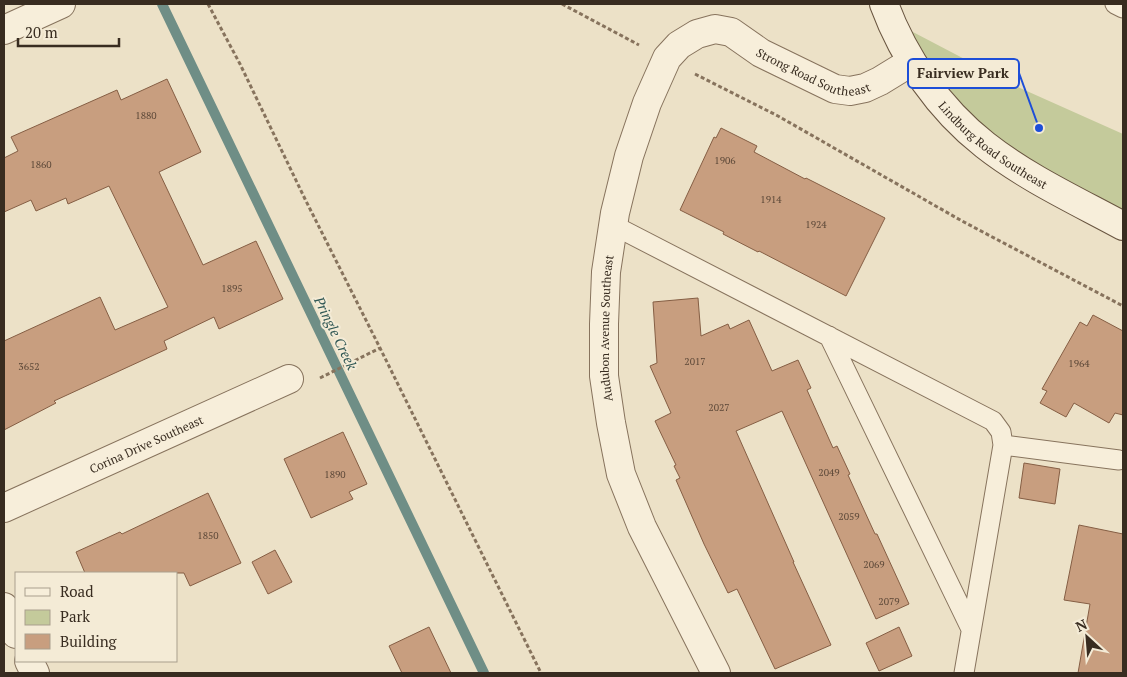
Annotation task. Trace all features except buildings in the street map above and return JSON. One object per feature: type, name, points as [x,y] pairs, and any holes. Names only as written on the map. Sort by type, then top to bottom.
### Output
[{"type":"street","points":[[4,30],[61,4]]},
{"type":"street","name":"Lindburg Road Southeast","points":[[884,4],[911,62],[938,100],[960,123],[984,144],[1041,182],[1123,226]]},
{"type":"street","name":"Audubon Avenue Southeast","points":[[715,29],[697,34],[679,44],[667,58],[647,103],[629,156],[613,225],[606,272],[604,376],[621,474],[642,527],[716,673]]},
{"type":"street","name":"Strong Road Southeast","points":[[715,29],[731,32],[761,53],[835,89],[850,91],[865,88],[911,62]]},
{"type":"street","name":"Corina Drive Southeast","points":[[4,508],[289,379]]},
{"type":"street","points":[[4,607],[15,632]]},
{"type":"lane","points":[[1114,4],[1123,8]]},
{"type":"lane","points":[[613,225],[993,421],[1001,432],[1003,445],[964,673]]},
{"type":"lane","points":[[829,336],[971,629]]},
{"type":"lane","points":[[1003,445],[1119,460]]},
{"type":"path","points":[[208,4],[240,64],[379,349],[541,673]]},
{"type":"path","points":[[562,4],[667,58],[703,79],[778,116],[962,221],[1123,306]]},
{"type":"path","points":[[326,375],[379,349]]},
{"type":"green space","points":[[890,20],[1020,88],[1123,134],[1123,226],[1008,161]]},
{"type":"waterway","name":"Pringle Creek","points":[[162,4],[484,673]]},
{"type":"place","name":"Fairview Park","points":[[1039,128]]}]
